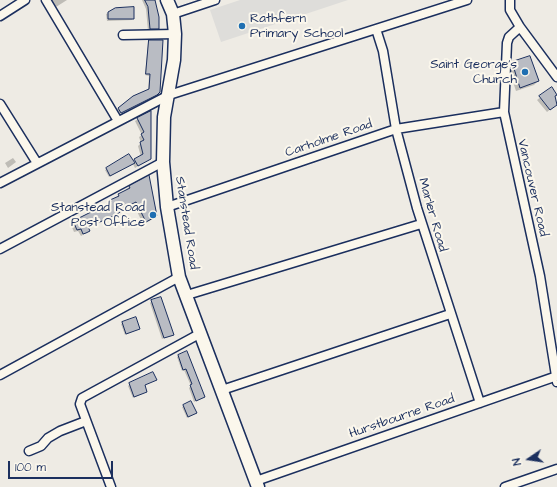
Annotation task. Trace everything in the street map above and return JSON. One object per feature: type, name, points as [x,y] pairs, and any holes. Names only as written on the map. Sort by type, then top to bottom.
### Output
[{"type":"highway","name":"Stanstead Road","points":[[167,0],[173,14],[175,34],[174,60],[164,117],[163,162],[167,207],[179,277],[257,484]]},
{"type":"street","points":[[0,16],[25,0]]},
{"type":"street","points":[[46,0],[118,121]]},
{"type":"street","points":[[173,14],[215,0]]},
{"type":"street","points":[[0,183],[168,95],[467,0]]},
{"type":"street","points":[[510,0],[510,10],[520,27],[557,78]]},
{"type":"street","name":"Vancouver Road","points":[[520,27],[509,38],[507,43],[504,112],[540,276],[557,378]]},
{"type":"street","name":"Marler Road","points":[[376,29],[383,51],[396,129],[421,224],[480,403]]},
{"type":"street","points":[[123,35],[175,34]]},
{"type":"street","points":[[0,104],[37,164]]},
{"type":"street","name":"Carholme Road","points":[[167,207],[396,129],[504,112]]},
{"type":"street","points":[[0,249],[163,162]]},
{"type":"street","points":[[187,295],[421,224]]},
{"type":"street","points":[[0,375],[179,277]]},
{"type":"street","points":[[222,390],[450,314]]},
{"type":"street","points":[[111,487],[80,404],[82,398],[201,333]]},
{"type":"street","name":"Hurstbourne Road","points":[[257,484],[480,403],[557,378]]},
{"type":"street","points":[[29,451],[42,445],[48,438],[60,431],[86,421]]},
{"type":"street","points":[[505,487],[557,469]]},
{"type":"shaded area","name":"Rathfern Primary School","points":[[240,0],[348,0],[221,42],[210,10]]},
{"type":"building","points":[[145,0],[155,0],[159,17],[159,29],[150,29],[148,7]]},
{"type":"building","points":[[134,7],[134,19],[108,19],[108,12],[115,8]]},
{"type":"building","points":[[149,40],[163,40],[160,92],[157,95],[121,113],[118,108],[133,96],[149,89],[150,74],[146,74]]},
{"type":"building","name":"Saint George's Church","points":[[530,56],[539,81],[520,88],[512,62]]},
{"type":"building","points":[[552,87],[557,95],[555,96],[557,105],[550,110],[539,96]]},
{"type":"building","points":[[151,111],[151,159],[138,166],[134,159],[143,154],[140,142],[144,140],[141,134],[144,132],[137,118]]},
{"type":"building","points":[[129,154],[135,163],[110,176],[106,168]]},
{"type":"building","points":[[149,175],[157,216],[146,222],[136,202],[124,208],[116,215],[88,227],[90,231],[86,233],[83,234],[81,229],[77,230],[73,221],[111,202],[110,200],[119,196],[118,194],[130,188],[129,186]]},
{"type":"building","points":[[161,297],[174,335],[164,338],[151,300]]},
{"type":"building","points":[[136,317],[140,329],[126,334],[122,322]]},
{"type":"building","points":[[187,351],[205,397],[196,401],[190,385],[192,384],[186,369],[183,370],[178,355]]},
{"type":"building","points":[[153,372],[157,380],[145,385],[147,392],[134,397],[129,383]]},
{"type":"building","points":[[191,401],[197,413],[188,417],[183,405]]},
{"type":"place","name":"Rathfern Primary School","points":[[242,26]]},
{"type":"place","name":"Saint George's Church","points":[[525,72]]},
{"type":"place","name":"Stanstead Road Post Office","points":[[153,215]]}]
